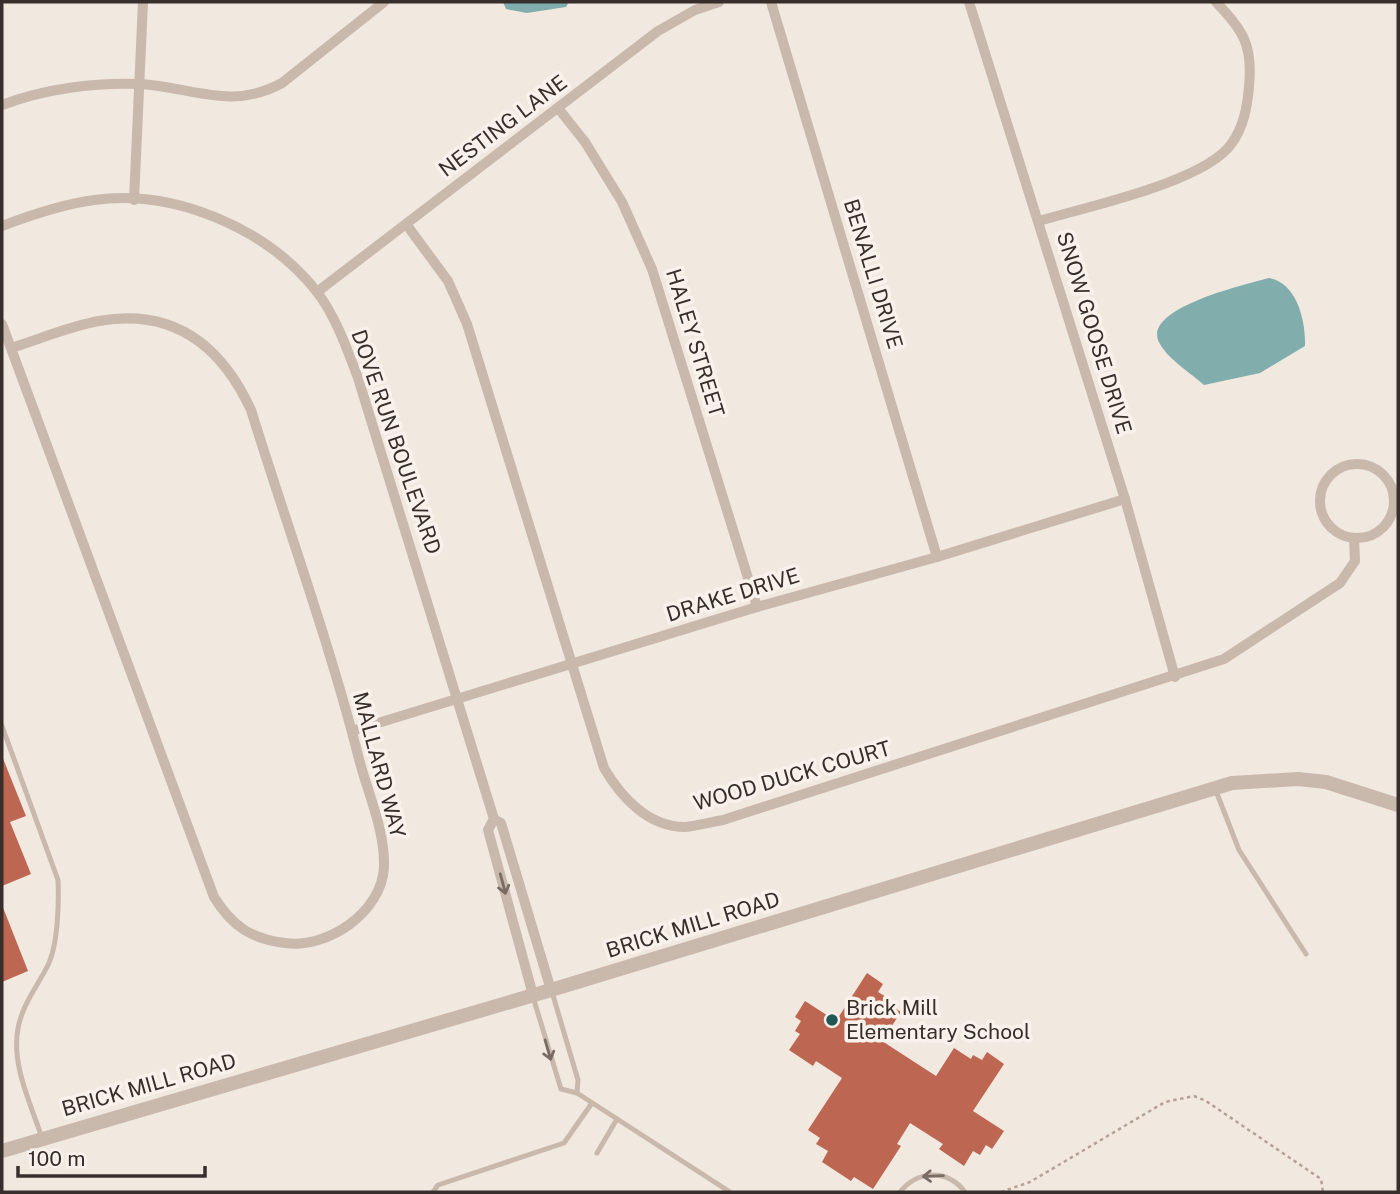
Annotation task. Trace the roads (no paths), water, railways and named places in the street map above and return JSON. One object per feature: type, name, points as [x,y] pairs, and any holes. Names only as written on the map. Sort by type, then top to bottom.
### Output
[{"type":"street","points":[[134,200],[144,2]]},
{"type":"street","points":[[2,105],[93,85],[139,84],[220,98],[264,93],[282,83],[384,2]]},
{"type":"street","name":"NESTING LANE","points":[[317,292],[658,31],[695,10],[719,2]]},
{"type":"street","name":"BENALLI DRIVE","points":[[771,2],[937,557]]},
{"type":"street","name":"SNOW GOOSE DRIVE","points":[[969,2],[1125,499],[1175,677]]},
{"type":"street","points":[[1039,221],[1171,181],[1208,165],[1231,145],[1245,118],[1251,56],[1239,26],[1216,2]]},
{"type":"street","name":"HALEY STREET","points":[[558,108],[585,142],[622,202],[652,269],[757,607]]},
{"type":"street","name":"DOVE RUN BOULEVARD","points":[[2,226],[34,214],[95,200],[155,200],[214,216],[258,239],[317,292],[342,334],[358,378],[494,819],[501,823],[551,990]]},
{"type":"street","name":"WOOD DUCK COURT","points":[[406,224],[448,281],[467,324],[604,768],[615,788],[633,806],[662,822],[684,827],[723,820],[1175,677],[1224,659],[1340,583],[1355,561],[1354,538]]},
{"type":"street","name":"MALLARD WAY","points":[[2,324],[214,897],[228,918],[245,933],[267,941],[294,944],[320,939],[345,928],[364,911],[377,890],[384,870],[383,845],[352,731],[251,411],[239,384],[194,335],[156,320],[97,321],[11,348]]},
{"type":"street","points":[[1365,464],[1386,478],[1393,493],[1393,509],[1380,531],[1354,538],[1330,526],[1320,505],[1320,496],[1324,484],[1339,468],[1365,464]]},
{"type":"street","name":"DRAKE DRIVE","points":[[352,731],[757,607],[937,557],[1125,499]]},
{"type":"street","name":"BRICK MILL ROAD","points":[[2,1151],[551,990],[1232,783],[1298,779],[1326,782],[1398,805]]},
{"type":"street","name":"DOVE RUN BOULEVARD","points":[[494,819],[488,830],[533,995]]},
{"type":"lane","points":[[2,726],[58,880],[59,901],[49,962],[29,995],[18,1029],[19,1067],[43,1139]]},
{"type":"lane","points":[[1215,788],[1239,850],[1306,954]]},
{"type":"lane","points":[[551,990],[578,1080],[577,1093]]},
{"type":"lane","points":[[533,995],[561,1089],[577,1093],[730,1192]]},
{"type":"lane","points":[[433,1192],[438,1185],[564,1143],[592,1103]]},
{"type":"lane","points":[[597,1153],[617,1119]]},
{"type":"lane","points":[[900,1192],[911,1181],[936,1175],[948,1176],[964,1192]]},
{"type":"water","points":[[503,2],[569,2],[566,7],[527,13],[506,9]]},
{"type":"water","points":[[1269,278],[1287,287],[1298,304],[1304,326],[1305,346],[1260,373],[1204,385],[1174,361],[1160,344],[1157,331],[1165,320],[1179,309],[1219,292]]},
{"type":"place","name":"Brick Mill Elementary School","points":[[832,1020]]}]
